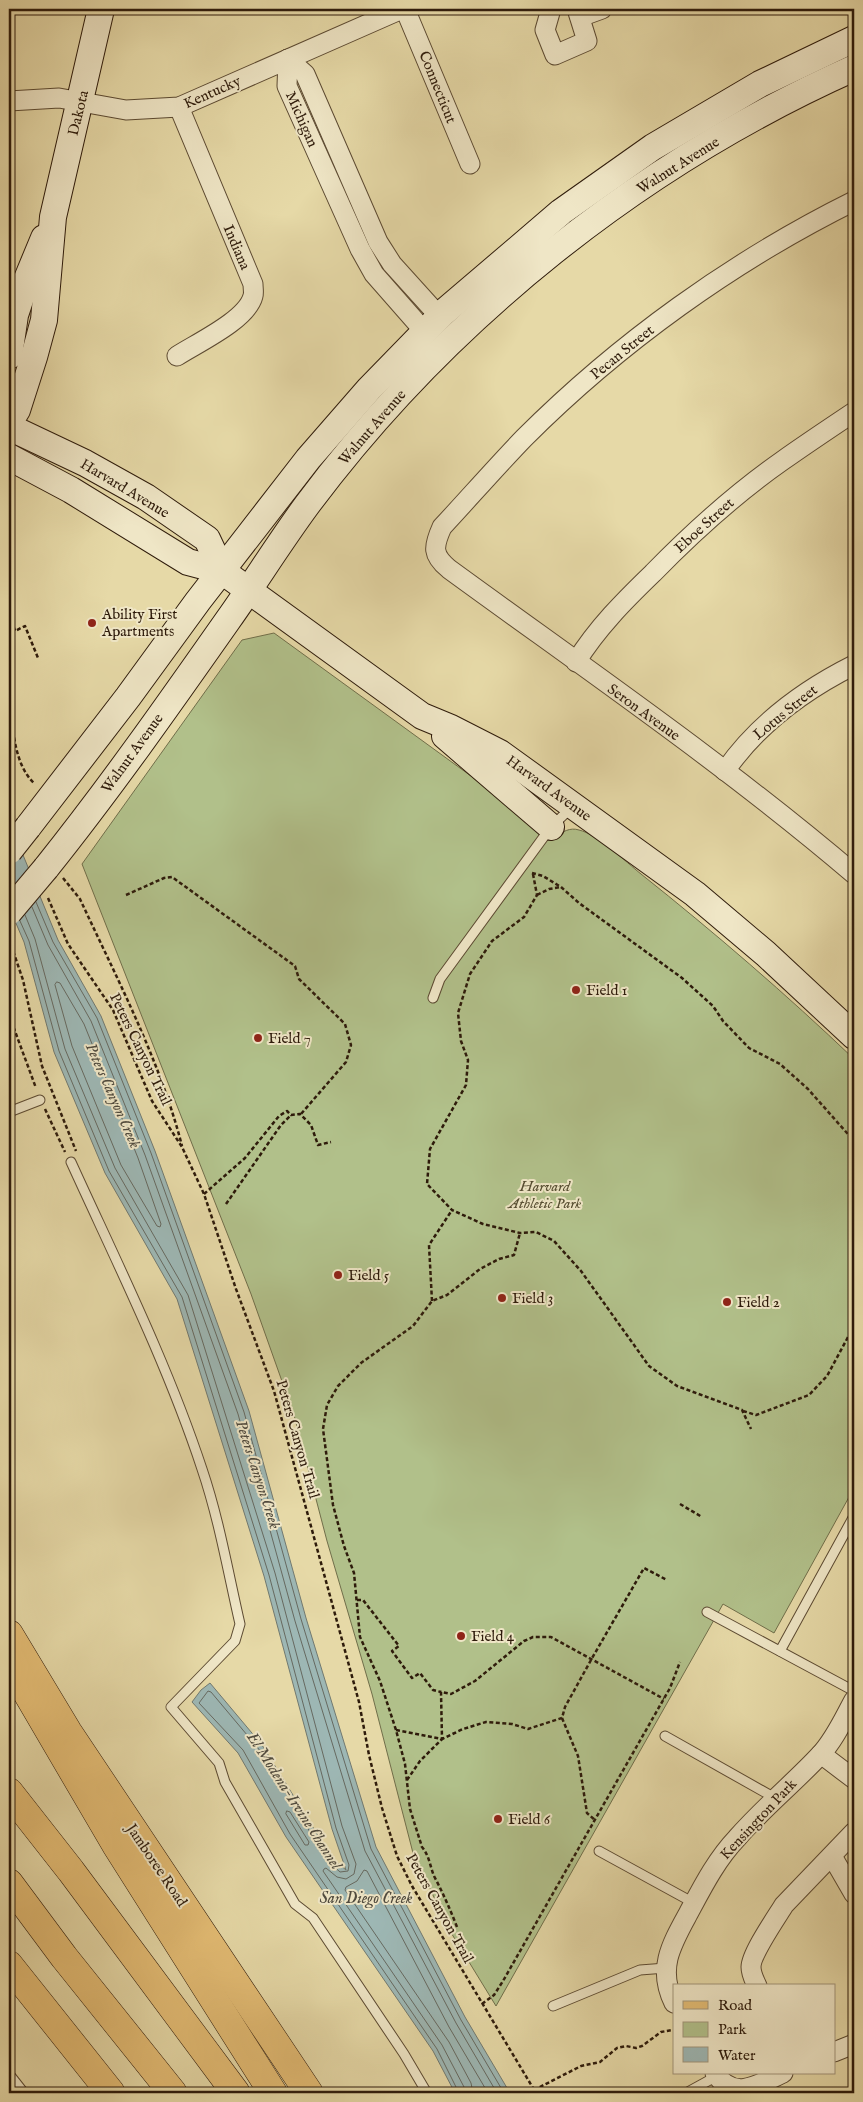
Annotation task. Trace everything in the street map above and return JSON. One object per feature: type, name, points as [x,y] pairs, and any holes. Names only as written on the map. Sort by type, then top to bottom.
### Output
[{"type":"main road","name":"Dakota","points":[[9,423],[18,410],[34,358],[45,311],[53,217],[101,9]]},
{"type":"main road","name":"Walnut Avenue","points":[[9,851],[22,823],[338,424],[432,324],[489,271],[561,212],[653,147],[760,84],[854,39]]},
{"type":"main road","name":"Walnut Avenue","points":[[9,912],[55,874],[104,792],[307,506],[363,436],[430,363],[508,290],[601,216],[668,169],[758,116],[854,68]]},
{"type":"main road","name":"Dakota","points":[[9,356],[17,308],[53,217]]},
{"type":"main road","points":[[17,308],[45,311]]},
{"type":"main road","name":"Harvard Avenue","points":[[9,427],[85,463],[146,497],[207,539],[222,571]]},
{"type":"main road","name":"Harvard Avenue","points":[[9,457],[71,490],[188,562],[222,571],[422,716],[451,728],[500,753],[696,894],[766,954],[854,1036]]},
{"type":"main road","points":[[422,716],[550,827]]},
{"type":"main road","name":"Jamboree Road","points":[[9,1634],[68,1732],[309,2093]]},
{"type":"main road","points":[[9,1654],[27,1693],[116,1846],[273,2093]]},
{"type":"main road","points":[[9,1792],[71,1871],[236,2093]]},
{"type":"main road","points":[[9,1882],[64,1957],[173,2093]]},
{"type":"main road","points":[[9,1912],[64,1957]]},
{"type":"main road","points":[[9,1965],[111,2093]]},
{"type":"street","name":"Kentucky","points":[[9,101],[59,98],[126,110],[179,107],[404,9]]},
{"type":"street","name":"Connecticut","points":[[404,9],[470,164]]},
{"type":"street","points":[[551,9],[544,30],[555,55],[587,40],[579,13],[602,9]]},
{"type":"street","name":"Michigan","points":[[288,59],[305,74],[378,242],[432,324]]},
{"type":"street","name":"Michigan","points":[[288,59],[287,86],[360,249],[374,274],[432,324]]},
{"type":"street","name":"Indiana","points":[[177,356],[234,320],[248,307],[254,295],[253,284],[179,107]]},
{"type":"street","points":[[312,141],[331,132]]},
{"type":"street","name":"Pecan Street","points":[[435,551],[442,527],[524,438],[632,342],[696,295],[763,252],[854,201]]},
{"type":"street","name":"Eboe Street","points":[[576,662],[598,630],[620,605],[681,544],[781,461],[854,412]]},
{"type":"street","name":"Seron Avenue","points":[[435,551],[440,562],[449,570],[725,771],[804,831],[854,874]]},
{"type":"street","name":"Lotus Street","points":[[725,771],[736,755],[766,724],[822,683],[854,665]]},
{"type":"street","name":"Kensington Park","points":[[673,2000],[666,1968],[667,1957],[671,1946],[717,1862],[736,1838],[821,1754],[854,1700]]},
{"type":"street","points":[[821,1754],[854,1779]]},
{"type":"street","points":[[755,1984],[751,1965],[784,1905],[854,1832]]},
{"type":"street","points":[[832,1856],[854,1894]]},
{"type":"street","points":[[716,2074],[728,2087],[737,2091],[751,2088],[781,2074]]},
{"type":"lane","points":[[433,998],[440,979],[550,827],[574,806]]},
{"type":"lane","points":[[9,1112],[40,1100]]},
{"type":"lane","points":[[71,1162],[154,1339],[184,1417],[205,1479],[240,1624],[235,1642],[171,1707],[219,1763],[225,1782],[295,1904],[312,1918],[404,2054],[427,2093]]},
{"type":"lane","points":[[780,1651],[854,1516]]},
{"type":"lane","points":[[707,1612],[854,1692]]},
{"type":"lane","points":[[665,1736],[775,1798]]},
{"type":"lane","points":[[599,1851],[694,1903]]},
{"type":"lane","points":[[553,2006],[640,1970],[666,1968]]},
{"type":"lane","points":[[9,2074],[24,2093]]},
{"type":"lane","points":[[686,2093],[716,2074]]},
{"type":"path","points":[[9,627],[13,625],[15,631],[25,626],[38,658]]},
{"type":"path","points":[[9,712],[19,759],[25,772],[38,786]]},
{"type":"path","points":[[9,799],[22,823]]},
{"type":"path","points":[[537,895],[532,873],[543,876],[561,887],[579,904],[682,978],[713,1006],[723,1021],[749,1048],[780,1064],[808,1089],[854,1141]]},
{"type":"path","points":[[55,874],[80,899],[158,1071],[174,1115],[182,1147]]},
{"type":"path","points":[[126,895],[164,878],[172,877],[295,966],[299,978],[345,1024],[351,1045],[346,1062],[301,1114]]},
{"type":"path","points":[[561,887],[548,889],[537,895],[524,917],[502,932],[483,952],[470,974],[458,1013],[461,1041],[468,1060],[466,1085],[430,1149],[427,1184],[452,1210],[483,1224],[520,1233],[536,1232],[554,1241],[581,1271],[649,1366],[677,1386],[756,1415],[809,1395],[828,1376],[854,1326]]},
{"type":"path","name":"Peters Canyon Trail","points":[[46,895],[68,944],[112,1010],[152,1101],[182,1147],[204,1194],[236,1289],[274,1391],[359,1702],[382,1808],[397,1856],[412,1886],[535,2092]]},
{"type":"path","points":[[9,939],[22,980],[42,1066],[76,1151]]},
{"type":"path","points":[[204,1194],[245,1158],[279,1116],[287,1111],[291,1114],[301,1114],[311,1125],[318,1145],[331,1142]]},
{"type":"path","points":[[226,1204],[281,1125],[291,1114]]},
{"type":"path","points":[[432,1301],[429,1245],[452,1210]]},
{"type":"path","points":[[457,1927],[445,1895],[422,1847],[410,1809],[411,1804],[406,1781],[405,1764],[396,1730],[380,1681],[360,1637],[354,1573],[344,1546],[333,1505],[323,1430],[328,1404],[338,1386],[362,1363],[413,1326],[432,1301],[447,1295],[480,1269],[499,1259],[514,1255],[520,1233]]},
{"type":"path","points":[[742,1410],[751,1429]]},
{"type":"path","points":[[680,1504],[702,1517]]},
{"type":"path","points":[[595,1820],[587,1813],[578,1756],[562,1718],[565,1707],[644,1568],[667,1580]]},
{"type":"path","points":[[357,1600],[363,1600],[399,1646],[392,1651],[412,1678],[420,1673],[433,1690],[451,1694],[475,1681],[524,1641],[533,1637],[552,1637],[664,1699]]},
{"type":"path","points":[[482,2004],[494,1995],[503,1981],[664,1699],[680,1662]]},
{"type":"path","points":[[441,1692],[442,1739]]},
{"type":"path","points":[[406,1781],[420,1761],[442,1739],[463,1729],[486,1722],[512,1724],[528,1729],[562,1718]]},
{"type":"path","points":[[396,1730],[442,1739]]},
{"type":"path","points":[[535,2092],[581,2066],[600,2062],[617,2048],[642,2046],[662,2032],[672,2030]]},
{"type":"green space","name":"Harvard Athletic Park","points":[[274,633],[555,837],[560,833],[576,829],[603,843],[750,964],[854,1059],[854,1488],[774,1633],[723,1604],[496,2006],[450,1931],[413,1853],[372,1694],[327,1541],[294,1415],[251,1294],[82,864],[242,640]]},
{"type":"water","name":"San Diego Creek","points":[[9,821],[58,940],[101,1016],[155,1151],[249,1411],[306,1618],[376,1847],[465,2017],[510,2093],[455,2093],[433,2051],[286,1837],[238,1753],[192,1702],[201,1690],[210,1683],[262,1745],[332,1858],[346,1870],[332,1829],[264,1576],[177,1299],[105,1173],[54,1052],[24,942],[9,907]]},
{"type":"place","name":"Ability First Apartments","points":[[92,623]]},
{"type":"place","name":"Field 1","points":[[576,990]]},
{"type":"place","name":"Field 7","points":[[258,1038]]},
{"type":"place","name":"Field 5","points":[[338,1275]]},
{"type":"place","name":"Field 3","points":[[502,1298]]},
{"type":"place","name":"Field 2","points":[[727,1302]]},
{"type":"place","name":"Field 4","points":[[461,1636]]},
{"type":"place","name":"Field 6","points":[[498,1819]]},
{"type":"water label","name":"Peters Canyon Creek","points":[[114,1095]]},
{"type":"water label","name":"Peters Canyon Creek","points":[[259,1474]]},
{"type":"water label","name":"El Modena-Irvine Channel","points":[[295,1800]]}]
